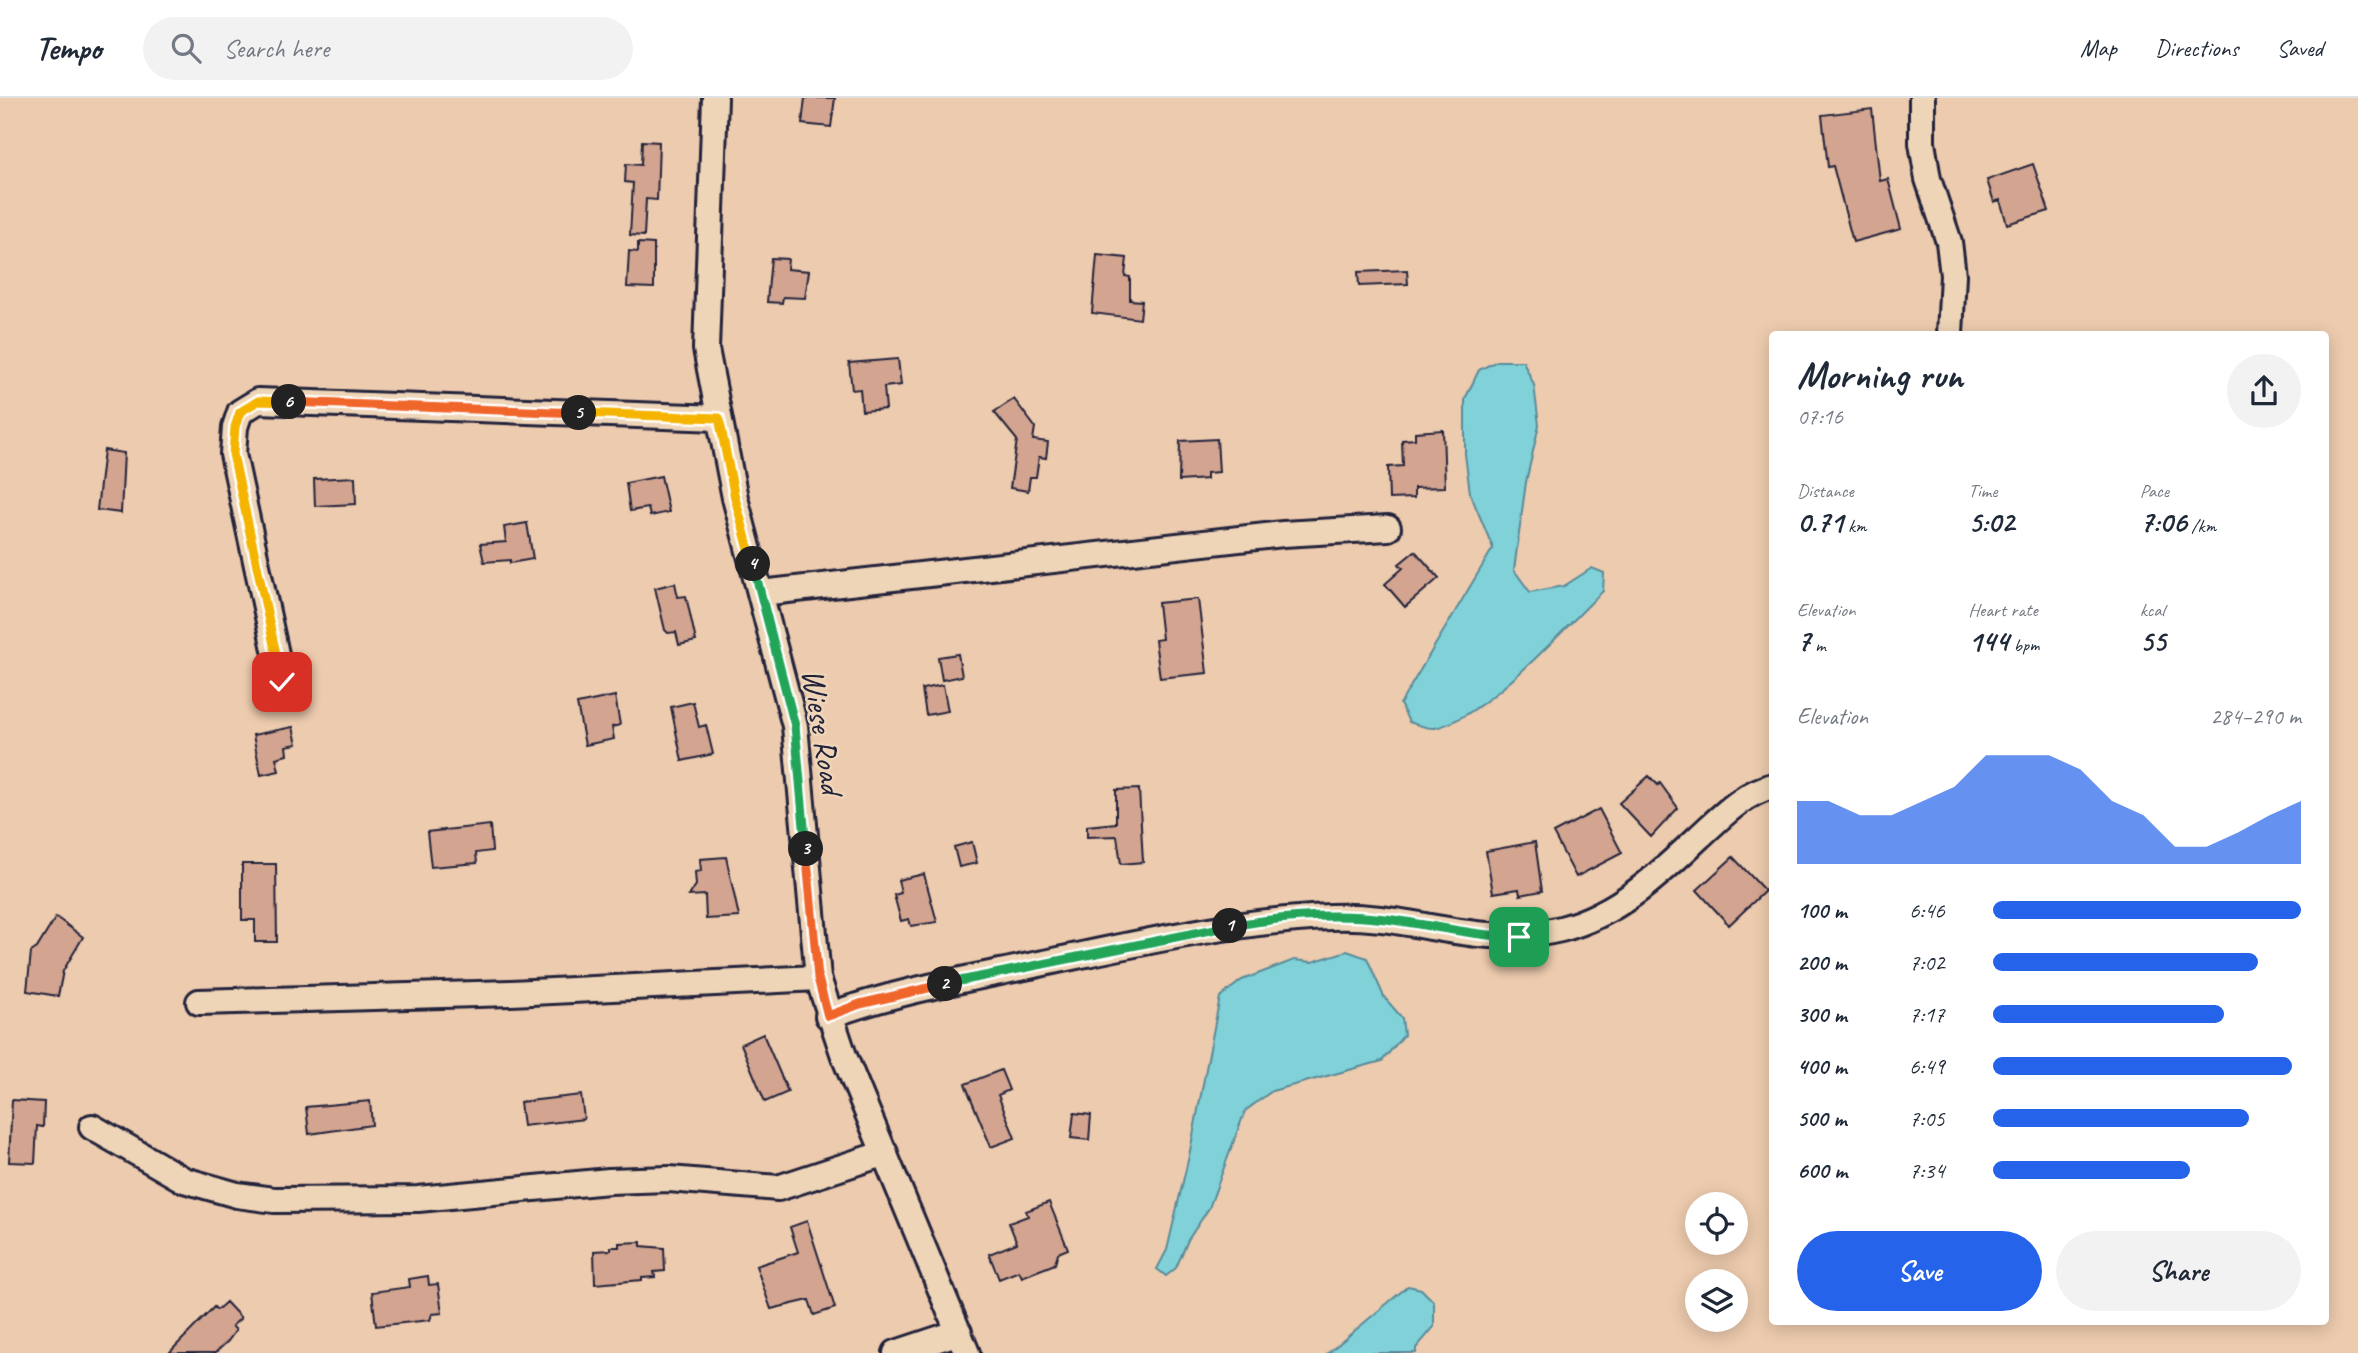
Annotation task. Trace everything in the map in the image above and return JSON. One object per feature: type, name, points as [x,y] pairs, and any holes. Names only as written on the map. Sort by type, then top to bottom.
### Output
[{"type":"street","name":"Wiese Road","points":[[715,98],[706,349],[735,498],[795,726],[818,978],[828,1016],[963,1342]]},
{"type":"street","points":[[1922,98],[1922,143],[1928,179],[1948,242],[1953,275],[1950,331]]},
{"type":"street","points":[[282,682],[233,454],[235,427],[240,412],[258,401],[719,418]]},
{"type":"street","points":[[761,593],[1283,534],[1388,528]]},
{"type":"street","points":[[828,1016],[860,1004],[942,985],[1247,923],[1333,916],[1373,918],[1480,936],[1519,937],[1563,929],[1607,912],[1640,889],[1734,805],[1762,788],[1769,787]]},
{"type":"street","points":[[199,1002],[511,993],[818,978]]},
{"type":"street","points":[[92,1127],[184,1180],[237,1195],[274,1200],[418,1199],[609,1181],[670,1179],[778,1188],[885,1153]]},
{"type":"street","points":[[896,1353],[963,1342]]},
{"type":"water","points":[[1497,361],[1523,361],[1534,385],[1539,425],[1526,482],[1514,570],[1530,592],[1564,586],[1592,568],[1604,573],[1603,591],[1501,690],[1456,720],[1429,728],[1409,722],[1400,704],[1493,548],[1470,493],[1465,454],[1465,399],[1479,370]]},
{"type":"water","points":[[1347,951],[1367,958],[1384,997],[1402,1018],[1404,1035],[1382,1061],[1272,1091],[1245,1111],[1209,1208],[1188,1240],[1176,1268],[1166,1276],[1157,1269],[1167,1250],[1189,1156],[1220,997],[1242,980],[1294,960],[1312,962]]},
{"type":"water","points":[[1408,1286],[1421,1289],[1434,1302],[1434,1327],[1416,1348],[1416,1353],[1328,1353]]},
{"type":"building","points":[[805,98],[835,98],[831,127],[802,124]]},
{"type":"building","points":[[1872,109],[1880,181],[1888,179],[1901,229],[1853,242],[1833,166],[1828,167],[1822,115]]},
{"type":"building","points":[[642,141],[659,142],[657,200],[646,199],[644,236],[630,235],[633,183],[625,182],[626,164],[641,165]]},
{"type":"building","points":[[2033,164],[2049,211],[2007,224],[2000,200],[1994,202],[1987,180]]},
{"type":"building","points":[[638,243],[654,244],[654,288],[627,287],[629,251],[638,252]]},
{"type":"building","points":[[1097,255],[1127,258],[1125,276],[1130,277],[1130,300],[1142,301],[1140,319],[1092,313]]},
{"type":"building","points":[[771,258],[788,259],[787,269],[809,271],[805,298],[783,297],[782,303],[767,302]]},
{"type":"building","points":[[1407,270],[1408,284],[1359,286],[1358,272]]},
{"type":"building","points":[[898,359],[901,385],[884,387],[886,409],[862,411],[860,389],[852,390],[849,363]]},
{"type":"building","points":[[1014,399],[1035,427],[1033,440],[1048,442],[1046,458],[1039,457],[1036,477],[1030,477],[1028,491],[1010,488],[1017,440],[994,412]]},
{"type":"building","points":[[1443,430],[1445,487],[1414,488],[1414,498],[1389,499],[1388,467],[1403,466],[1402,440],[1415,439],[1415,432]]},
{"type":"building","points":[[1217,439],[1219,472],[1207,473],[1207,479],[1179,481],[1180,441]]},
{"type":"building","points":[[104,450],[124,453],[121,513],[97,510]]},
{"type":"building","points":[[661,476],[669,512],[650,516],[648,508],[630,511],[626,483]]},
{"type":"building","points":[[355,477],[356,504],[315,506],[314,479]]},
{"type":"building","points":[[527,523],[533,559],[510,563],[510,560],[484,562],[480,544],[506,542],[504,527]]},
{"type":"building","points":[[1415,551],[1439,578],[1405,607],[1385,584],[1403,568],[1399,564]]},
{"type":"building","points":[[675,583],[678,597],[686,596],[696,641],[679,645],[676,632],[668,633],[665,630],[655,588]]},
{"type":"building","points":[[1198,599],[1207,673],[1160,678],[1155,640],[1162,639],[1158,603]]},
{"type":"building","points":[[958,654],[962,676],[942,680],[938,657]]},
{"type":"building","points":[[943,685],[948,711],[926,715],[922,689]]},
{"type":"building","points":[[615,696],[620,725],[612,727],[614,739],[585,745],[577,704]]},
{"type":"building","points":[[693,702],[699,727],[706,725],[713,754],[682,761],[671,707]]},
{"type":"building","points":[[293,727],[297,744],[286,746],[287,755],[276,758],[279,771],[261,775],[253,735]]},
{"type":"building","points":[[1649,776],[1658,785],[1660,783],[1678,808],[1651,837],[1619,803]]},
{"type":"building","points":[[1139,789],[1143,862],[1121,864],[1117,836],[1087,837],[1087,826],[1116,823],[1116,790]]},
{"type":"building","points":[[1599,809],[1622,853],[1576,877],[1553,833]]},
{"type":"building","points":[[490,825],[492,851],[476,853],[477,863],[431,867],[427,832]]},
{"type":"building","points":[[972,842],[977,863],[959,867],[954,847]]},
{"type":"building","points":[[1535,842],[1542,891],[1520,895],[1519,889],[1493,893],[1486,851]]},
{"type":"building","points":[[726,857],[739,917],[706,919],[705,895],[689,896],[696,885],[695,872],[701,871],[700,859]]},
{"type":"building","points":[[1733,857],[1765,891],[1729,925],[1697,890]]},
{"type":"building","points":[[242,864],[276,864],[277,942],[255,942],[255,920],[242,920]]},
{"type":"building","points":[[924,874],[937,922],[911,926],[909,919],[901,921],[894,895],[901,893],[898,880]]},
{"type":"building","points":[[56,917],[83,937],[63,971],[58,996],[27,991],[31,952],[37,948]]},
{"type":"building","points":[[763,1034],[788,1092],[765,1102],[741,1044]]},
{"type":"building","points":[[1001,1070],[1009,1090],[998,1095],[1015,1138],[991,1147],[965,1084]]},
{"type":"building","points":[[581,1095],[584,1119],[523,1126],[520,1102]]},
{"type":"building","points":[[12,1100],[44,1102],[43,1127],[37,1126],[35,1163],[9,1162]]},
{"type":"building","points":[[370,1101],[372,1125],[309,1134],[306,1107]]},
{"type":"building","points":[[1074,1113],[1091,1115],[1089,1140],[1071,1138]]},
{"type":"building","points":[[1049,1202],[1068,1249],[1058,1253],[1055,1264],[1022,1277],[1019,1271],[999,1279],[989,1254],[1017,1243],[1009,1223],[1028,1216],[1026,1211]]},
{"type":"building","points":[[807,1221],[835,1308],[814,1315],[809,1300],[771,1309],[756,1266],[798,1252],[790,1227]]},
{"type":"building","points":[[641,1242],[641,1246],[664,1248],[665,1271],[654,1272],[655,1277],[642,1280],[595,1284],[594,1251],[611,1250],[611,1247],[619,1247],[619,1243]]},
{"type":"building","points":[[428,1276],[429,1285],[438,1284],[442,1313],[432,1314],[430,1320],[376,1326],[372,1292],[410,1287],[409,1279]]},
{"type":"building","points":[[226,1302],[241,1318],[232,1326],[236,1330],[228,1341],[215,1353],[169,1353],[214,1307],[217,1310]]},
{"type":"route","points":[[282,682],[233,454],[235,427],[240,412],[258,401],[719,418],[735,498],[795,726],[818,978],[828,1016],[860,1004],[942,985],[1147,941],[1247,923],[1333,916],[1386,919],[1428,929],[1480,936],[1519,937]]}]
